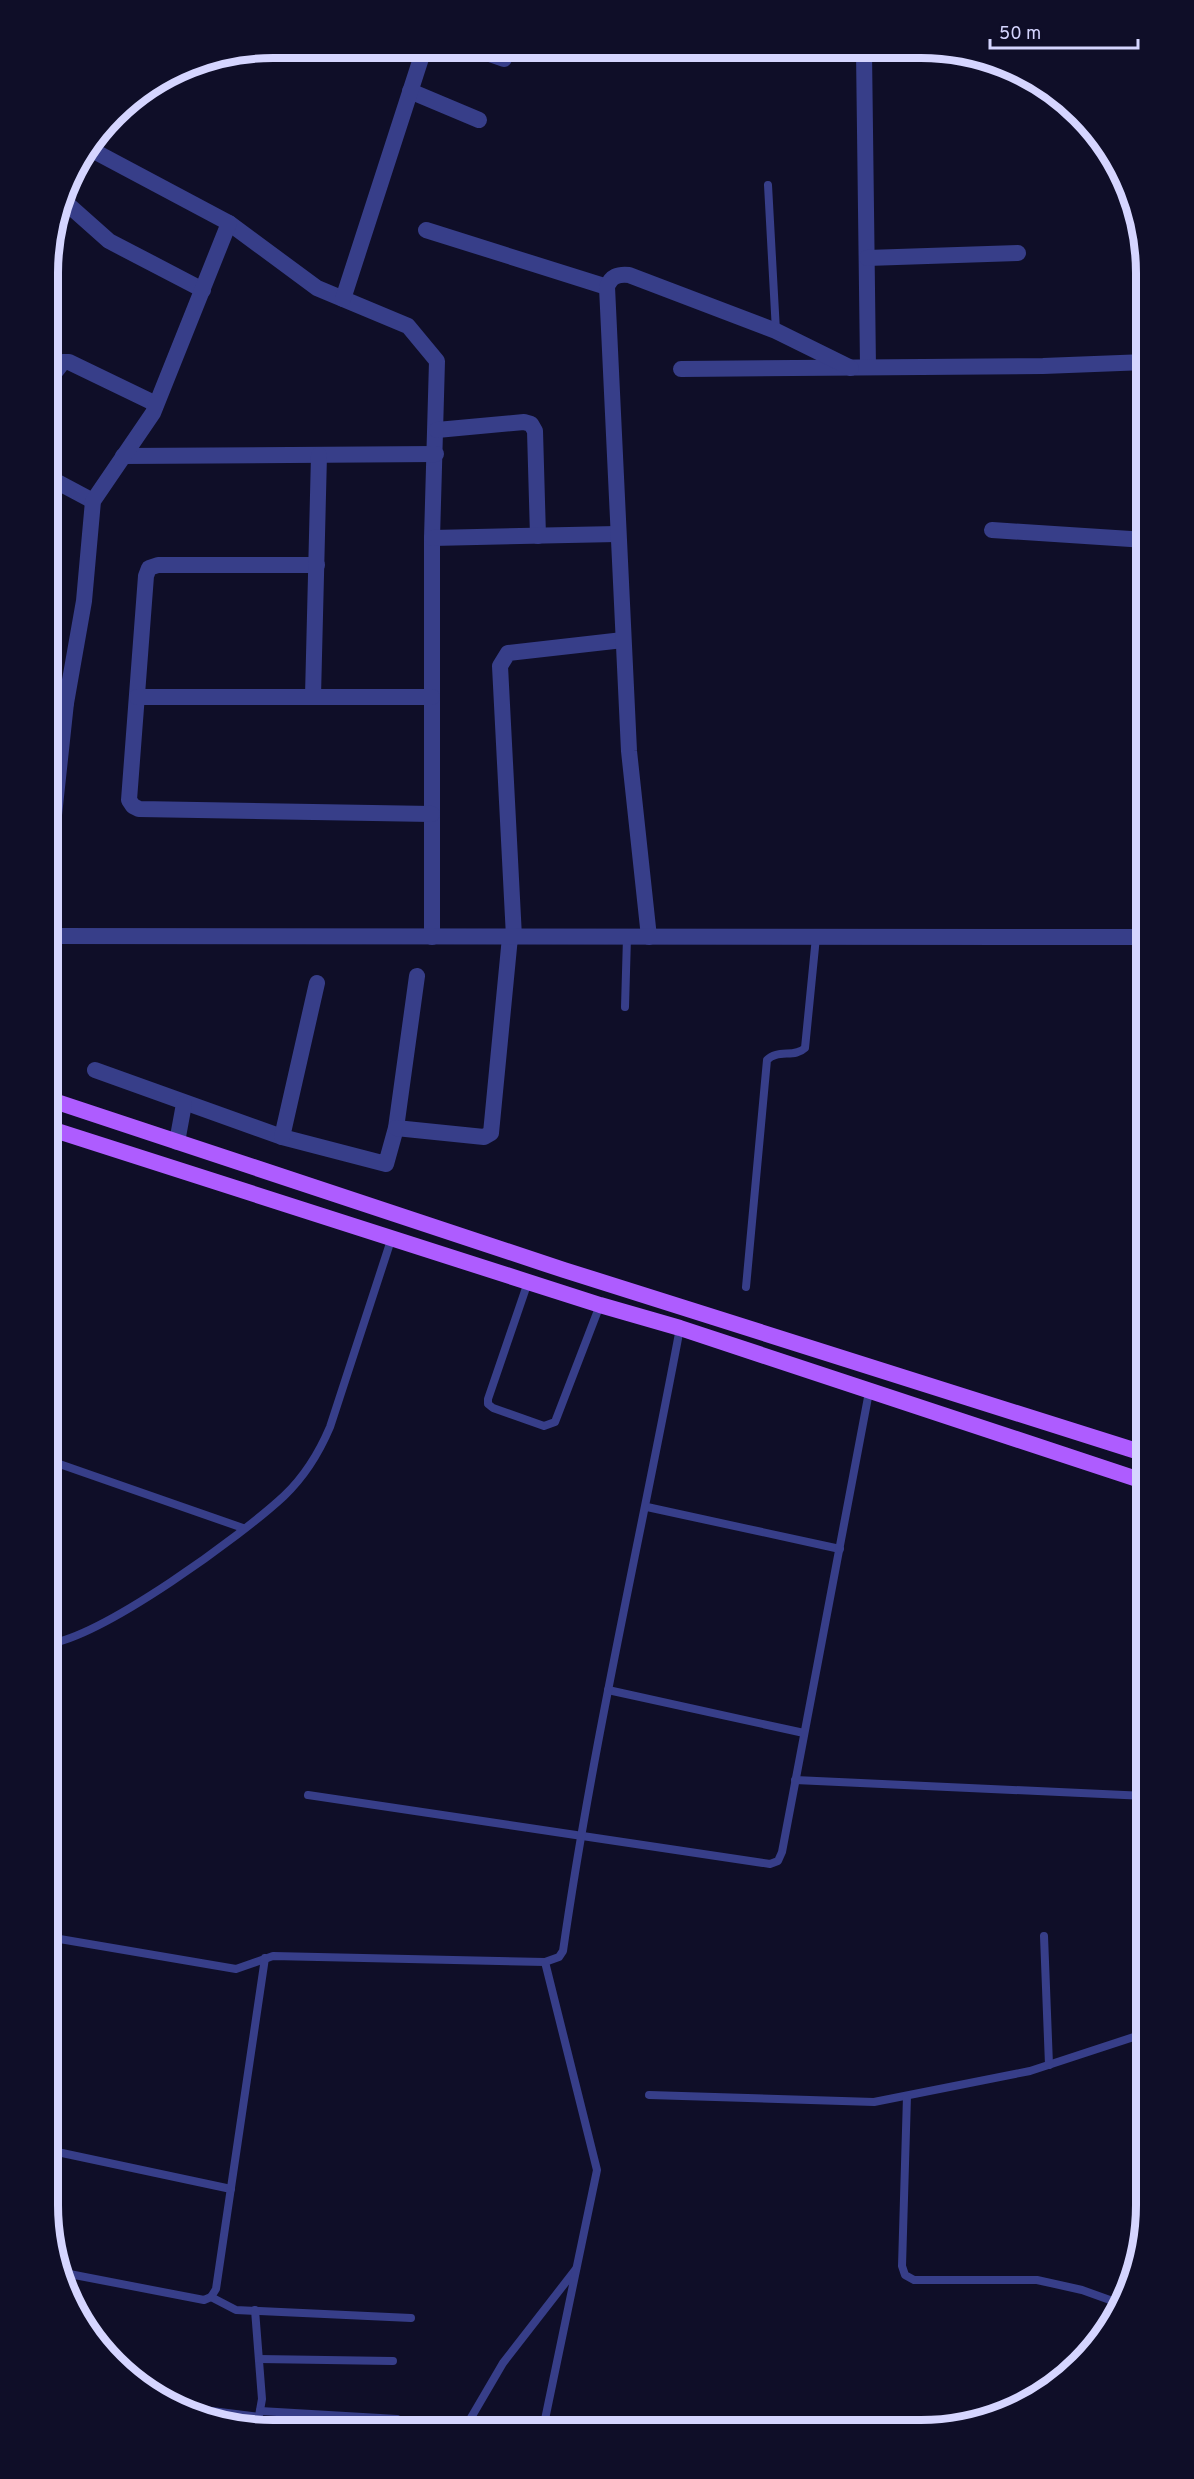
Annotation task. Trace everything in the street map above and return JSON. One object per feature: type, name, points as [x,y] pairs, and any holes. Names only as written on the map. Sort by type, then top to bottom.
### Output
[{"type":"main road","points":[[58,1102],[552,1267],[1136,1451]]},
{"type":"main road","points":[[58,1131],[600,1305],[680,1328],[1136,1479]]},
{"type":"street","points":[[343,299],[421,58]]},
{"type":"street","points":[[499,58],[504,60]]},
{"type":"street","points":[[860,368],[867,258],[864,58]]},
{"type":"street","points":[[410,91],[479,120]]},
{"type":"street","points":[[96,152],[229,223],[317,288],[408,326],[431,353],[438,370],[432,538],[432,937]]},
{"type":"street","points":[[70,206],[109,241],[203,291]]},
{"type":"street","points":[[58,778],[66,703],[84,600],[93,501],[156,404],[229,223]]},
{"type":"street","points":[[426,230],[607,287]]},
{"type":"street","points":[[867,258],[1018,253]]},
{"type":"street","points":[[649,937],[630,752],[617,534],[607,287],[614,277],[629,275],[776,331],[860,368]]},
{"type":"street","points":[[58,366],[63,362],[69,362],[156,404]]},
{"type":"street","points":[[681,369],[1043,366],[1136,362]]},
{"type":"street","points":[[437,430],[524,422],[531,424],[535,431],[538,536]]},
{"type":"street","points":[[123,456],[436,454]]},
{"type":"street","points":[[313,696],[319,455]]},
{"type":"street","points":[[58,482],[93,501]]},
{"type":"street","points":[[992,530],[1136,539]]},
{"type":"street","points":[[432,538],[617,534]]},
{"type":"street","points":[[316,565],[158,565],[149,568],[146,576],[129,800],[139,809],[432,814]]},
{"type":"street","points":[[396,1128],[484,1137],[491,1133],[512,937],[500,666],[502,659],[508,653],[623,640]]},
{"type":"street","points":[[138,697],[432,697]]},
{"type":"street","points":[[58,702],[66,703]]},
{"type":"street","points":[[58,936],[1136,937]]},
{"type":"street","points":[[95,1070],[184,1104],[282,1137],[382,1164],[389,1159],[396,1128],[417,976]]},
{"type":"street","points":[[282,1137],[317,983]]},
{"type":"street","points":[[177,1142],[184,1104]]},
{"type":"lane","points":[[768,185],[776,331]]},
{"type":"lane","points":[[625,1007],[627,937]]},
{"type":"lane","points":[[746,1287],[767,1060],[773,1055],[800,1052],[805,1048],[816,937]]},
{"type":"lane","points":[[58,1641],[79,1635],[153,1593],[285,1495],[319,1452],[330,1427],[392,1237]]},
{"type":"lane","points":[[528,1282],[488,1404],[493,1408],[543,1426],[555,1422],[600,1305]]},
{"type":"lane","points":[[58,1939],[236,1969],[265,1958],[545,1962],[559,1957],[562,1951],[579,1836],[647,1507],[680,1328]]},
{"type":"lane","points":[[308,1795],[770,1864],[778,1861],[782,1852],[869,1392]]},
{"type":"lane","points":[[58,1463],[243,1528]]},
{"type":"lane","points":[[647,1507],[840,1549]]},
{"type":"lane","points":[[608,1690],[804,1733]]},
{"type":"lane","points":[[795,1780],[1136,1796]]},
{"type":"lane","points":[[1044,1936],[1049,2065]]},
{"type":"lane","points":[[70,2274],[204,2300],[211,2297],[216,2289],[265,1958]]},
{"type":"lane","points":[[545,1962],[597,2170],[545,2420]]},
{"type":"lane","points":[[649,2095],[859,2103],[907,2096],[1049,2065],[1136,2036]]},
{"type":"lane","points":[[907,2096],[902,2266],[905,2275],[914,2280],[1036,2280],[1082,2290],[1113,2301]]},
{"type":"lane","points":[[58,2152],[231,2189]]},
{"type":"lane","points":[[470,2420],[503,2363],[578,2266]]},
{"type":"lane","points":[[211,2297],[236,2310],[411,2318]]},
{"type":"lane","points":[[255,2310],[259,2359],[259,2420]]},
{"type":"lane","points":[[259,2359],[393,2361]]},
{"type":"lane","points":[[205,2409],[397,2420]]}]
